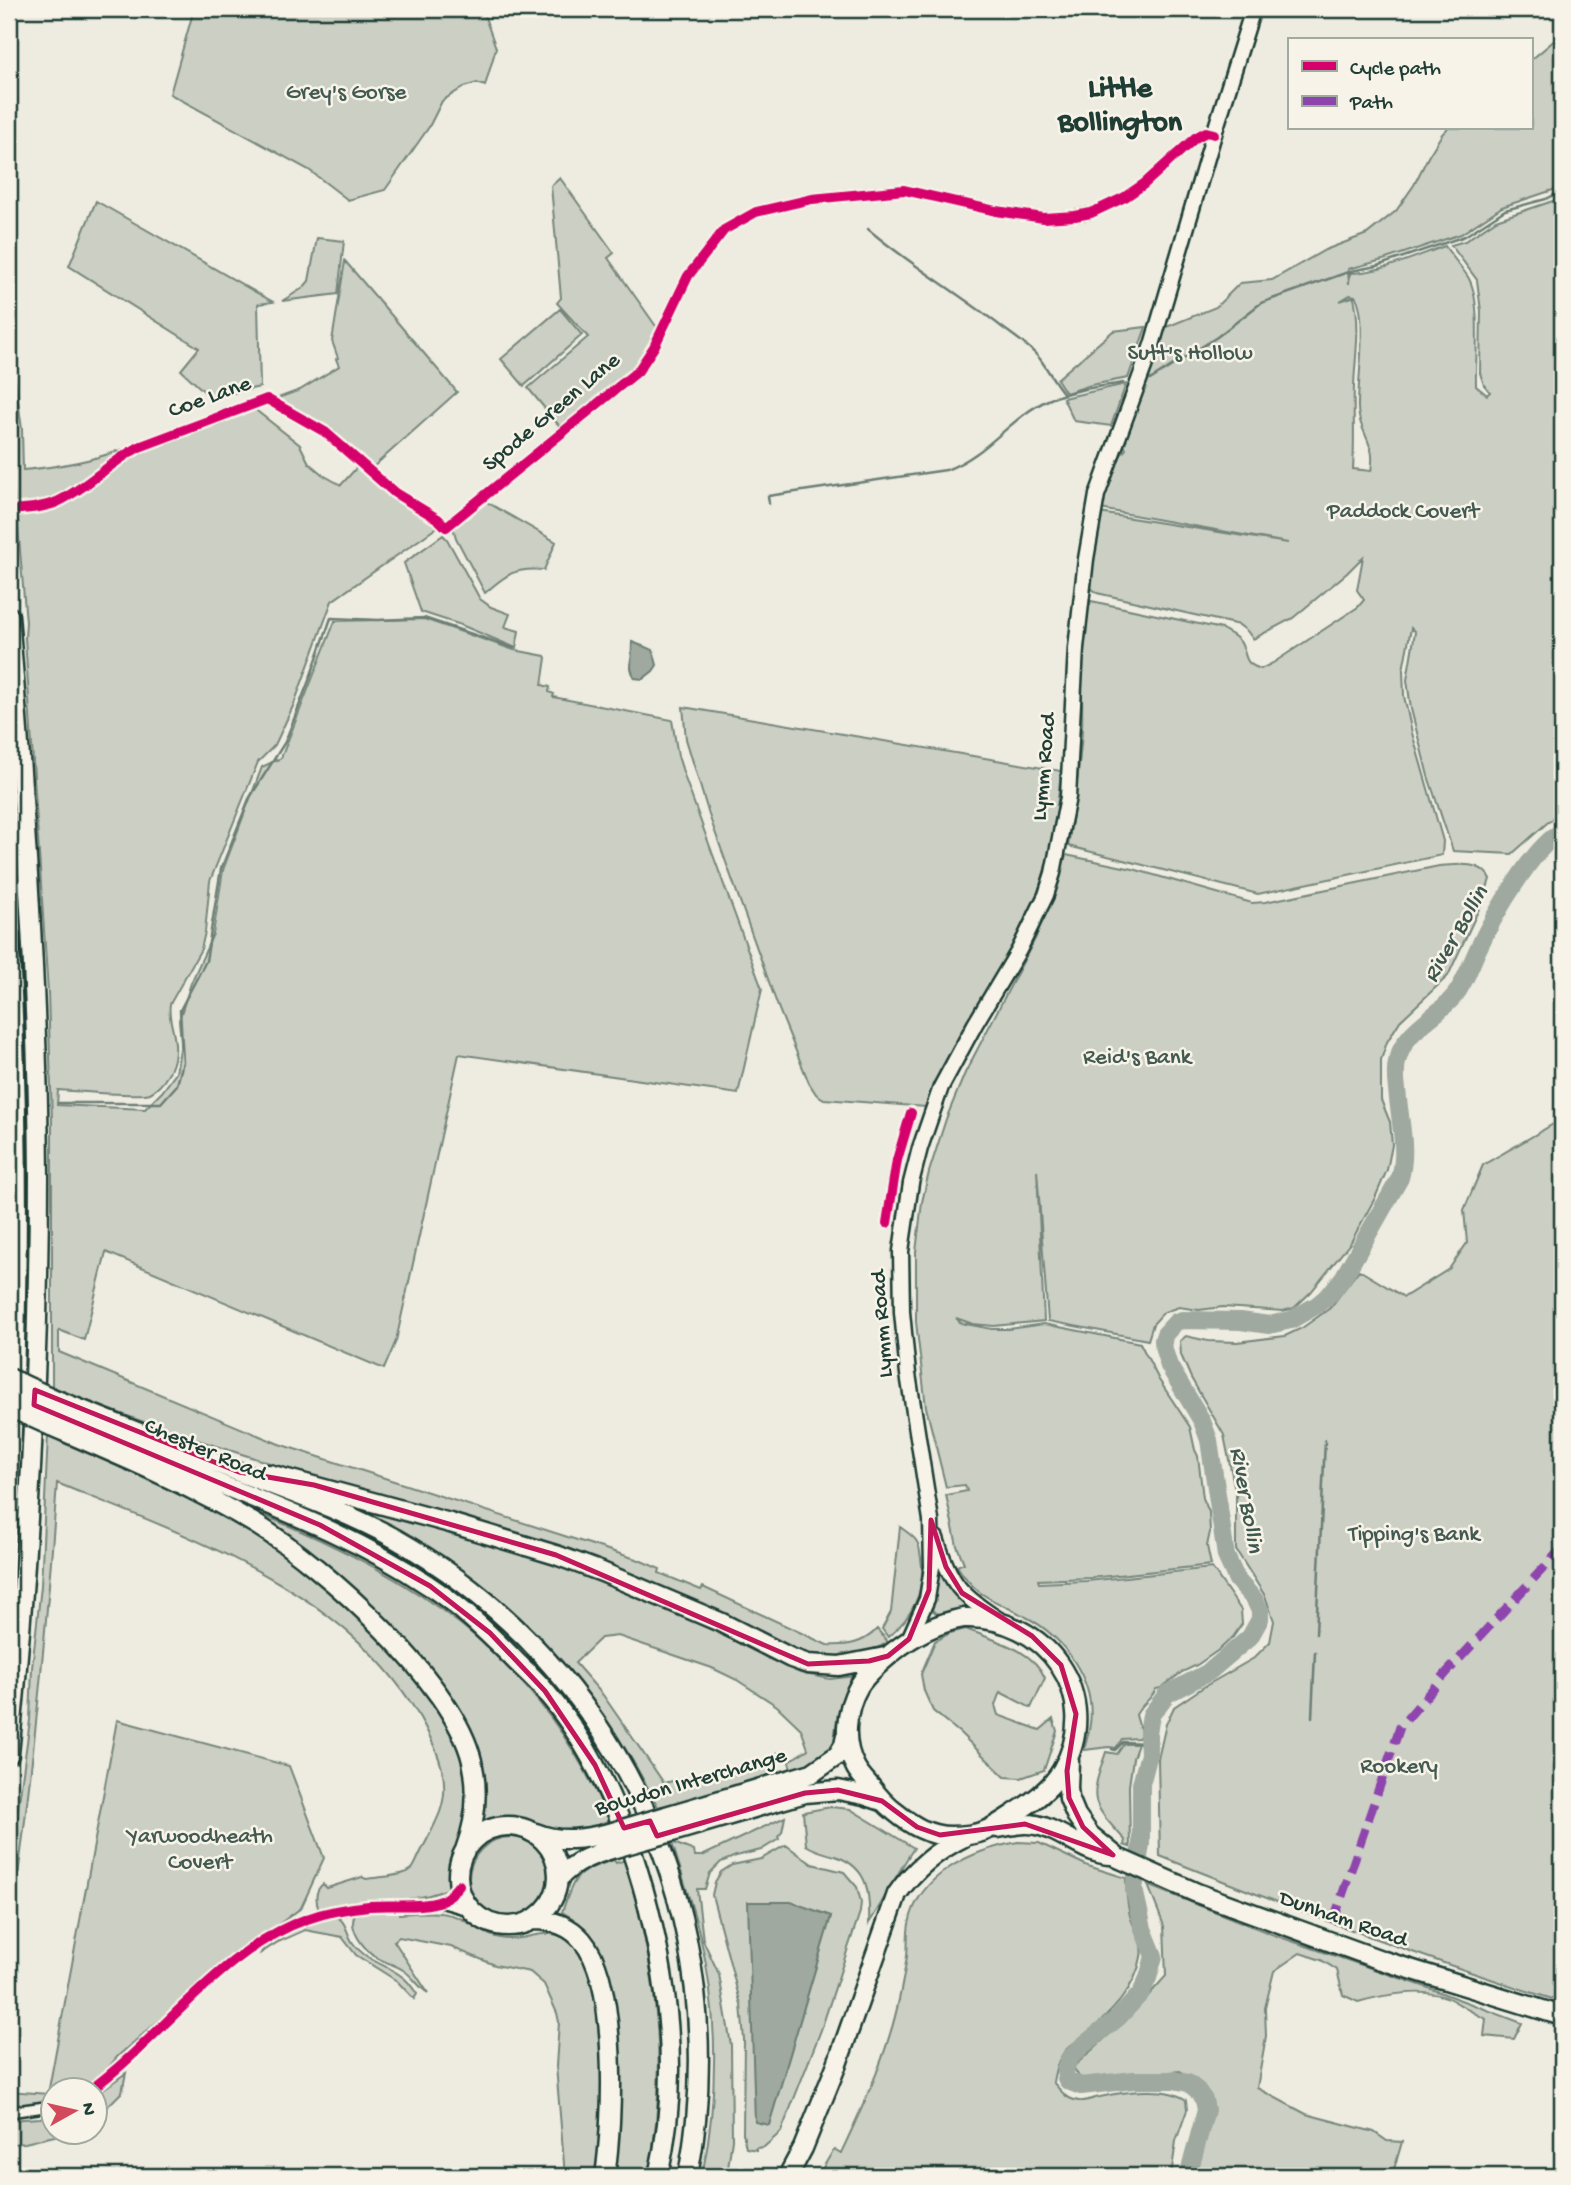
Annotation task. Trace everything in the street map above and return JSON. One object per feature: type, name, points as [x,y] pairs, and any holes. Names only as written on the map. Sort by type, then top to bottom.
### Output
[{"type":"highway","points":[[9,616],[33,960],[39,1176],[32,1471],[22,1623],[9,1754]]},
{"type":"highway","points":[[9,936],[18,1164],[9,1492]]},
{"type":"highway","points":[[9,1164],[14,1052]]},
{"type":"highway","name":"Chester Road","points":[[9,1378],[51,1412],[239,1472],[394,1538],[469,1588],[530,1642],[561,1677],[615,1753],[656,1833],[691,1956],[697,1998],[700,2073],[698,2111],[688,2176]]},
{"type":"highway","name":"Chester Road","points":[[9,1393],[320,1525],[381,1556],[430,1586],[470,1616],[490,1633],[545,1691],[581,1741],[614,1804],[628,1840],[655,1935],[668,2025],[669,2092],[658,2176]]},
{"type":"highway","points":[[9,1407],[51,1412],[260,1527],[321,1573],[374,1621],[426,1680],[456,1721],[465,1740],[475,1777],[476,1796],[471,1832],[459,1864],[461,1895],[479,1918],[492,1924],[506,1927],[521,1925],[542,1915],[554,1897],[559,1878],[555,1860],[542,1840],[530,1830],[501,1826],[486,1830],[465,1850]]},
{"type":"highway","points":[[239,1472],[270,1474],[337,1491],[556,1555],[709,1618],[808,1664],[839,1666],[888,1656]]},
{"type":"highway","points":[[975,1618],[1002,1622],[1032,1636],[1053,1654],[1061,1665],[1075,1703],[1074,1735],[1070,1749],[1061,1771],[1050,1787],[993,1829],[971,1834],[951,1836],[929,1832],[904,1819],[882,1801],[855,1767],[848,1747],[849,1710],[860,1684],[888,1656],[909,1639],[932,1627],[954,1620],[975,1618]]},
{"type":"highway","name":"Bowdon Interchange","points":[[669,1824],[812,1773],[840,1753],[847,1733]]},
{"type":"highway","name":"Dunham Road","points":[[1070,1749],[1067,1771],[1069,1798],[1083,1827],[1115,1856],[1159,1877],[1381,1960],[1562,2016]]},
{"type":"highway","name":"Bowdon Interchange","points":[[559,1878],[575,1863],[612,1840],[669,1824],[805,1793],[838,1790],[882,1801]]},
{"type":"highway","name":"Dunham Road","points":[[993,1829],[1034,1825],[1051,1830],[1100,1854],[1115,1856]]},
{"type":"highway","name":"Bowdon Interchange","points":[[530,1830],[541,1835],[567,1839],[612,1840]]},
{"type":"highway","points":[[788,2176],[803,2148],[833,2076],[897,1894],[907,1880],[932,1856],[945,1846],[971,1834]]},
{"type":"highway","points":[[534,1920],[561,1923],[589,1950],[596,1965],[606,2016],[611,2076],[610,2131],[605,2176]]},
{"type":"main road","name":"Lymm Road","points":[[909,1639],[923,1609],[932,1567],[931,1520],[908,1374],[902,1312],[901,1251],[911,1183],[941,1087],[1019,950],[1046,895],[1053,873],[1068,797],[1076,648],[1086,559],[1097,495],[1152,345],[1253,9]]},
{"type":"main road","name":"Lymm Road","points":[[931,1520],[946,1567],[956,1586],[968,1599],[1002,1622]]},
{"type":"street","name":"Spode Green Lane","points":[[446,527],[638,371],[654,347],[688,276],[724,230],[757,212],[812,199],[904,190],[996,211],[1044,218],[1074,216],[1091,213],[1125,197],[1144,184],[1195,138],[1206,132],[1214,134]]},
{"type":"street","name":"Coe Lane","points":[[9,510],[55,503],[126,453],[267,399],[325,432],[395,493],[438,519],[446,527]]},
{"type":"street","points":[[887,1223],[897,1160],[911,1113]]},
{"type":"street","points":[[440,1902],[459,1885]]},
{"type":"street","points":[[108,2077],[159,2027],[227,1968],[285,1928],[334,1912],[369,1906],[440,1902],[472,1911]]},
{"type":"street","points":[[9,2112],[38,2108]]},
{"type":"highlighted area","points":[[35,1390],[239,1472],[314,1485],[556,1555],[808,1664],[869,1661],[888,1656],[909,1639],[929,1590],[931,1520],[946,1567],[962,1593],[1032,1636],[1061,1665],[1076,1714],[1067,1771],[1069,1798],[1083,1827],[1113,1855],[1025,1824],[940,1835],[917,1827],[882,1801],[838,1790],[805,1793],[657,1836],[650,1821],[624,1828],[595,1765],[545,1691],[490,1633],[430,1586],[320,1525],[34,1405]]},
{"type":"green space","name":"Grey's Gorse","points":[[194,9],[482,9],[496,48],[485,86],[477,83],[464,87],[442,101],[429,127],[385,190],[348,200],[309,170],[170,94]]},
{"type":"green space","name":"Paddock Covert","points":[[1562,34],[1562,187],[1502,207],[1461,234],[1348,269],[1349,284],[1350,273],[1386,267],[1445,246],[1468,277],[1472,287],[1477,330],[1476,386],[1487,395],[1490,392],[1480,373],[1481,311],[1477,280],[1451,245],[1465,241],[1496,220],[1562,198],[1562,814],[1547,823],[1512,854],[1453,851],[1428,776],[1411,709],[1407,680],[1415,632],[1411,628],[1403,670],[1404,696],[1443,841],[1442,855],[1258,894],[1068,846],[1081,744],[1083,632],[1091,601],[1222,629],[1237,638],[1248,662],[1261,669],[1358,607],[1364,600],[1357,590],[1363,557],[1293,618],[1253,639],[1239,625],[1097,593],[1090,587],[1099,513],[1288,543],[1100,509],[1112,470],[1126,449],[1121,438],[1164,328],[1216,307],[1240,283],[1272,280],[1325,250],[1367,234],[1396,211],[1414,185],[1446,130],[1532,130],[1532,59]],"holes":[[[1350,295],[1355,296],[1359,305],[1362,331],[1358,410],[1372,452],[1371,471],[1353,469],[1357,320],[1354,298],[1340,301]]]},
{"type":"green space","points":[[560,178],[614,253],[608,258],[658,329],[649,350],[630,374],[561,428],[528,388],[588,337],[557,303],[561,298],[551,186]]},
{"type":"green space","points":[[96,201],[273,302],[258,304],[260,387],[211,398],[181,370],[199,348],[69,266]]},
{"type":"green space","points":[[317,238],[344,241],[338,294],[282,301],[309,281]]},
{"type":"green space","points":[[345,261],[457,392],[372,468],[275,399],[300,390],[339,366],[332,341]]},
{"type":"green space","points":[[560,309],[582,335],[524,386],[501,359]]},
{"type":"green space","name":"Sutt's Hollow","points":[[1146,327],[1128,378],[1066,393],[1057,379],[1113,331]]},
{"type":"green space","points":[[9,334],[22,429],[23,470],[72,463],[120,450],[117,456],[79,487],[62,497],[34,505],[15,506],[9,439]]},
{"type":"green space","name":"Sutt's Hollow","points":[[1126,384],[1111,426],[1074,421],[1063,398]]},
{"type":"green space","points":[[253,408],[300,445],[309,463],[323,475],[341,485],[359,465],[401,503],[437,522],[439,526],[332,601],[294,704],[275,745],[258,762],[210,881],[201,949],[170,1004],[175,1046],[173,1064],[167,1076],[155,1090],[144,1094],[58,1090],[57,1105],[145,1109],[176,1073],[181,1043],[179,1020],[191,983],[213,934],[223,870],[262,767],[281,758],[335,621],[424,619],[514,650],[545,656],[542,685],[550,687],[549,692],[554,694],[553,697],[672,720],[678,756],[686,781],[762,989],[738,1094],[459,1054],[396,1341],[384,1369],[106,1252],[84,1340],[59,1330],[59,1352],[279,1444],[639,1560],[660,1569],[659,1573],[701,1590],[703,1587],[827,1645],[854,1643],[877,1629],[888,1642],[879,1647],[858,1654],[857,1657],[817,1658],[800,1653],[727,1614],[645,1582],[169,1431],[52,1389],[52,1121],[48,992],[17,515],[50,508],[113,467],[126,463],[142,452]]},
{"type":"green space","points":[[485,501],[556,542],[544,570],[518,571],[499,581],[485,593],[453,527]]},
{"type":"green space","points":[[443,535],[480,599],[491,607],[510,614],[505,627],[519,631],[516,648],[421,612],[404,563]]},
{"type":"green space","points":[[683,707],[1061,771],[1050,847],[1032,907],[1012,948],[958,1040],[926,1107],[824,1099],[816,1094],[809,1083],[778,1007],[709,815],[686,739]]},
{"type":"green space","name":"Reid's Bank","points":[[1066,855],[1133,869],[1252,903],[1439,866],[1475,866],[1490,879],[1448,976],[1400,1021],[1387,1042],[1381,1060],[1381,1100],[1390,1122],[1392,1145],[1387,1170],[1375,1198],[1351,1242],[1311,1292],[1294,1308],[1283,1311],[1223,1307],[1199,1310],[1179,1307],[1164,1312],[1153,1324],[1148,1340],[1048,1321],[1037,1170],[1044,1321],[994,1326],[973,1324],[956,1318],[961,1323],[992,1329],[1044,1324],[1140,1343],[1159,1380],[1190,1427],[1198,1456],[1203,1498],[1209,1512],[1210,1532],[1207,1546],[1211,1565],[1090,1578],[1038,1580],[1039,1583],[1087,1581],[1212,1568],[1241,1610],[1242,1624],[1220,1649],[1156,1689],[1136,1715],[1141,1732],[1139,1738],[1122,1739],[1116,1748],[1084,1750],[1090,1727],[1090,1708],[1088,1692],[1074,1662],[1064,1648],[1040,1625],[980,1592],[957,1566],[964,1563],[957,1546],[946,1495],[967,1491],[965,1485],[946,1487],[926,1407],[916,1322],[916,1252],[922,1202],[946,1119],[965,1073],[1036,937]]},
{"type":"green space","points":[[1562,1119],[1562,2002],[1360,1933],[1160,1856],[1158,1759],[1166,1724],[1174,1707],[1254,1658],[1270,1642],[1274,1621],[1265,1596],[1236,1550],[1236,1495],[1224,1435],[1191,1378],[1181,1355],[1180,1341],[1186,1336],[1208,1341],[1237,1342],[1285,1336],[1302,1328],[1330,1308],[1359,1270],[1404,1297],[1449,1269],[1467,1243],[1464,1210],[1483,1165]]},
{"type":"green space","points":[[48,1434],[185,1495],[263,1538],[317,1578],[404,1663],[448,1723],[464,1761],[468,1794],[465,1828],[447,1889],[416,1898],[352,1903],[319,1911],[317,1893],[323,1884],[327,1888],[362,1877],[366,1879],[392,1876],[412,1869],[435,1824],[443,1801],[442,1768],[425,1727],[394,1680],[356,1639],[312,1604],[264,1574],[213,1548],[57,1483],[37,1712],[9,1941],[9,1877],[30,1720],[32,1668],[41,1586]]},
{"type":"green space","points":[[247,1509],[362,1560],[414,1591],[462,1626],[506,1665],[545,1710],[580,1762],[609,1820],[599,1825],[600,1828],[570,1832],[517,1823],[483,1828],[485,1789],[480,1756],[467,1724],[446,1692],[245,1511]]},
{"type":"green space","points":[[363,1510],[526,1553],[597,1579],[669,1609],[800,1673],[830,1679],[856,1676],[837,1719],[833,1748],[808,1766],[791,1769],[787,1755],[791,1760],[808,1749],[801,1729],[777,1706],[737,1680],[712,1668],[618,1636],[601,1638],[575,1663],[603,1695],[664,1783],[728,1768],[772,1763],[777,1754],[776,1777],[658,1807],[617,1735],[568,1669],[541,1638],[480,1582],[426,1545],[362,1512]]},
{"type":"green space","points":[[900,1527],[918,1544],[921,1581],[911,1612],[888,1637],[882,1629],[891,1612]]},
{"type":"green space","points":[[941,1567],[969,1606],[966,1608],[937,1614],[932,1610]]},
{"type":"green space","points":[[966,1629],[1022,1653],[1039,1668],[1045,1678],[1031,1708],[1000,1692],[995,1705],[998,1715],[1040,1730],[1053,1719],[1057,1731],[1044,1770],[1021,1778],[1005,1777],[933,1711],[924,1691],[921,1674],[935,1641]]},
{"type":"green space","name":"Yarwoodheath Covert","points":[[117,1720],[289,1766],[324,1858],[301,1908],[239,1953],[118,2056],[101,2076],[51,2076]]},
{"type":"green space","points":[[1124,1744],[1138,1744],[1129,1786],[1130,1847],[1124,1845],[1125,1840],[1099,1808],[1095,1791],[1106,1752],[1117,1754]]},
{"type":"green space","points":[[831,1807],[850,1809],[914,1848],[869,1923],[866,1884],[856,1868],[838,1857],[806,1845],[803,1812]]},
{"type":"green space","points":[[785,1817],[779,1839],[761,1850],[721,1862],[710,1873],[705,1889],[697,1889],[703,1940],[719,1974],[731,2045],[732,2139],[727,2176],[702,2176],[713,2087],[711,1995],[700,1936],[672,1843],[694,1851],[695,1856],[702,1856]]},
{"type":"green space","points":[[511,1837],[527,1840],[541,1849],[550,1863],[553,1879],[550,1895],[541,1909],[527,1918],[511,1921],[495,1918],[481,1909],[472,1895],[469,1879],[472,1863],[481,1849],[495,1840]]},
{"type":"green space","points":[[1018,1842],[1039,1843],[1088,1866],[1126,1878],[1130,1916],[1141,1947],[1138,1969],[1134,1980],[1112,2010],[1064,2052],[1053,2082],[1067,2097],[1079,2101],[1144,2091],[1168,2092],[1186,2100],[1187,2110],[1176,2141],[1171,2176],[818,2176],[834,2149],[841,2153],[880,2064],[900,1995],[909,1924],[914,1906],[923,1891],[950,1867],[983,1851]]},
{"type":"green space","points":[[786,1845],[812,1864],[844,1872],[857,1887],[861,1902],[821,2030],[781,2132],[764,2147],[756,2150],[746,2148],[743,2134],[744,2040],[741,2005],[712,1895],[721,1872],[732,1865],[761,1859]],"holes":[[[831,1916],[769,2124],[756,2122]]]},
{"type":"green space","points":[[614,1860],[616,1863],[625,1860],[652,1978],[659,2056],[655,2135],[648,2176],[615,2176],[621,2082],[616,2011],[604,1961],[597,1947],[580,1927],[571,1921],[572,1918],[562,1912],[578,1877],[591,1868]]},
{"type":"green space","points":[[1148,1885],[1274,1935],[1522,2023],[1514,2039],[1484,2036],[1486,2019],[1452,2000],[1430,1993],[1405,1993],[1358,2002],[1343,1995],[1337,1970],[1321,1960],[1300,1953],[1274,1971],[1265,2008],[1266,2036],[1257,2088],[1306,2114],[1374,2132],[1387,2141],[1402,2142],[1392,2176],[1189,2176],[1200,2144],[1209,2101],[1180,2071],[1081,2080],[1073,2067],[1132,2014],[1166,1976],[1164,1926]]},
{"type":"green space","points":[[398,1910],[399,1914],[448,1914],[490,1935],[502,1938],[516,1939],[543,1934],[562,1937],[565,1934],[588,1970],[602,2050],[603,2092],[597,2176],[565,2176],[556,2066],[559,2022],[544,1984],[530,1972],[495,1965],[451,1947],[399,1937],[394,1941],[428,1993],[407,1972],[378,1958],[362,1944],[353,1925],[354,1918],[356,1912]]},
{"type":"green space","points":[[331,1916],[343,1922],[350,1939],[359,1950],[407,1981],[417,1994],[414,1999],[397,1981],[356,1955],[342,1937],[305,1930],[261,1953],[266,1945],[282,1933]]},
{"type":"green space","points":[[126,2073],[122,2092],[108,2106],[108,2086]]},
{"type":"green space","name":"Yarwoodheath Covert","points":[[9,2091],[38,2093],[38,2106],[9,2109]]},
{"type":"green space","points":[[38,2118],[38,2140],[9,2144],[9,2120]]},
{"type":"shaded area","points":[[632,642],[653,650],[657,665],[643,679],[634,678],[631,668]]},
{"type":"shaded area","points":[[748,1902],[791,1902],[831,1916],[769,2125],[755,2122]]},
{"type":"waterway","points":[[1150,380],[1217,337],[1261,303],[1351,271],[1377,266],[1465,236],[1505,210],[1546,199],[1562,191]]},
{"type":"waterway","points":[[868,229],[1027,346],[1040,359],[1064,394]]},
{"type":"waterway","points":[[769,504],[768,496],[946,470],[975,455],[1022,416],[1048,400],[1075,391],[1123,383]]},
{"type":"waterway","points":[[58,1103],[161,1103],[177,1085],[183,1062],[180,1010],[206,961],[221,869],[249,799],[285,742],[331,618],[424,618],[514,648]]},
{"type":"waterway","name":"River Bollin","points":[[1188,2176],[1206,2110],[1204,2100],[1197,2090],[1188,2083],[1174,2080],[1134,2080],[1081,2086],[1068,2081],[1065,2070],[1069,2059],[1118,2018],[1141,1993],[1154,1956],[1143,1929],[1134,1889],[1141,1844],[1141,1784],[1149,1754],[1151,1715],[1167,1694],[1209,1672],[1250,1637],[1260,1619],[1255,1600],[1237,1580],[1226,1556],[1209,1440],[1202,1421],[1169,1366],[1163,1340],[1176,1322],[1182,1320],[1241,1321],[1269,1325],[1291,1320],[1317,1305],[1343,1278],[1400,1178],[1403,1149],[1396,1071],[1401,1051],[1413,1033],[1455,995],[1485,934],[1515,883],[1539,851],[1562,832]]},
{"type":"waterway","points":[[1316,1634],[1325,1440]]},
{"type":"waterway","points":[[1312,1717],[1315,1652]]},
{"type":"waterway","points":[[1112,1749],[1115,1750],[1123,1742],[1148,1743]]},
{"type":"marked path","points":[[1333,1922],[1400,1727],[1562,1548]]},
{"type":"cycle path","points":[[9,510],[57,502],[139,447],[267,399],[325,432],[395,493],[438,519],[446,527],[638,371],[654,347],[688,276],[724,230],[756,212],[812,199],[904,190],[996,211],[1044,218],[1075,216],[1091,213],[1125,197],[1144,184],[1195,138],[1206,132],[1214,134]]},
{"type":"cycle path","points":[[887,1223],[897,1160],[911,1113]]},
{"type":"cycle path","points":[[107,2076],[219,1973],[276,1933],[307,1919],[337,1911],[369,1906],[438,1902],[447,1898],[459,1885]]},
{"type":"district","name":"Little Bollington","points":[[1120,107]]},
{"type":"park label","name":"Tipping's Bank","points":[[1414,1535]]},
{"type":"park label","name":"Rookery","points":[[1399,1767]]}]
